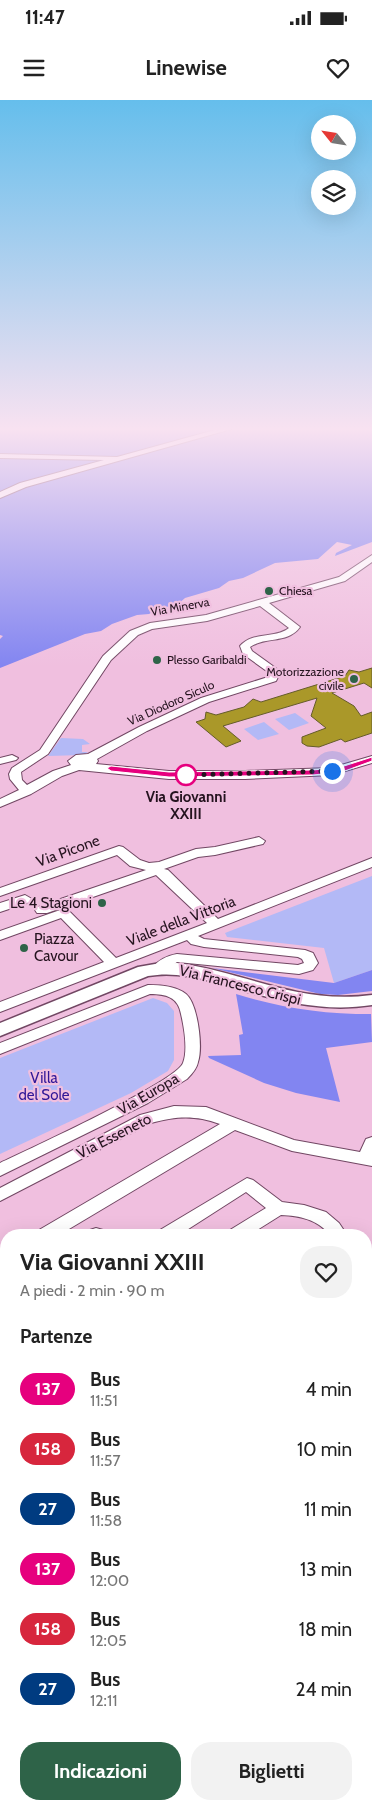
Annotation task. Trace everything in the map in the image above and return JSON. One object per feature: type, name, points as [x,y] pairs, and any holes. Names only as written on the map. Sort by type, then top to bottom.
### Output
[{"type":"main road","name":"Via Francesco Crispi","points":[[0,1030],[144,971],[158,969],[192,970],[289,997],[315,1002],[372,1000]]},
{"type":"street","name":"Via Minerva","points":[[28,791],[16,780],[14,775],[16,770],[44,752],[107,658],[125,640],[150,626],[198,620],[342,579],[372,558]]},
{"type":"street","name":"Via Diodoro Siculo","points":[[84,762],[143,729],[205,700],[272,679],[273,671],[247,652],[245,646],[254,640],[290,633],[295,627],[263,603]]},
{"type":"street","points":[[0,761],[12,758]]},
{"type":"street","points":[[0,803],[28,791],[56,772],[84,762],[111,768],[169,775],[313,773],[342,769],[372,759]]},
{"type":"street","name":"Via Picone","points":[[0,892],[119,850],[135,863],[149,867],[161,866],[196,853],[215,851],[259,841]]},
{"type":"street","name":"Viale della Vittoria","points":[[0,1007],[189,935],[372,862]]},
{"type":"street","points":[[42,910],[156,871],[163,873],[216,924]]},
{"type":"street","points":[[0,908],[25,899]]},
{"type":"street","points":[[0,936],[63,913],[114,964]]},
{"type":"street","points":[[158,969],[170,960],[177,958],[299,970],[308,967],[311,962],[310,958],[300,953],[204,943],[196,941],[189,935]]},
{"type":"street","name":"Via Europa","points":[[0,1048],[141,991],[155,989],[168,991],[183,999],[188,1008],[192,1058],[188,1069],[143,1099],[0,1170]]},
{"type":"street","name":"Via Esseneto","points":[[0,1195],[154,1115],[174,1111],[195,1111],[216,1116],[292,1145],[368,1160]]},
{"type":"street","points":[[55,1229],[234,1124]]},
{"type":"street","points":[[368,1160],[372,1142]]},
{"type":"street","points":[[176,1229],[247,1184],[278,1208],[302,1210],[312,1213],[330,1224],[334,1229]]},
{"type":"street","points":[[245,1229],[278,1208]]},
{"type":"green space","points":[[295,713],[309,723],[289,730],[275,719]]},
{"type":"green space","points":[[264,722],[279,734],[258,740],[244,729]]},
{"type":"green space","points":[[61,738],[83,739],[90,744],[82,745],[82,752],[88,752],[83,755],[48,756]]},
{"type":"green space","points":[[372,876],[372,970],[334,983],[324,948],[227,937],[225,933]]},
{"type":"green space","name":"Villa del Sole","points":[[153,998],[167,1003],[174,1011],[174,1060],[168,1071],[131,1093],[0,1154],[0,1058]]},
{"type":"shaded area","points":[[0,508],[372,508],[372,542],[335,556],[336,553],[352,545],[337,542],[318,559],[275,563],[243,578],[229,581],[219,588],[185,598],[177,605],[160,608],[149,614],[137,615],[112,624],[101,631],[85,634],[0,668],[0,639],[3,636],[0,635]]},
{"type":"shaded area","points":[[212,968],[334,983],[372,970],[372,991],[338,995],[320,994]]},
{"type":"shaded area","points":[[236,994],[303,1009],[336,1013],[371,1014],[372,1042],[326,1048],[340,1102],[296,1093],[264,1083],[209,1058],[208,1056],[241,1055],[239,1035],[243,1034]]},
{"type":"building","points":[[372,668],[372,688],[364,683],[332,693],[354,706],[361,716],[372,712],[372,733],[345,742],[341,739],[319,747],[307,746],[302,743],[302,737],[326,728],[311,716],[317,698],[223,726],[241,741],[226,747],[196,722],[205,719],[206,712],[216,715],[244,707],[253,699],[261,702],[345,676],[349,670],[359,672]]},
{"type":"bus line","name":"137","points":[[111,768],[169,775],[313,773],[342,769],[372,759]]},
{"type":"place","name":"Chiesa","points":[[269,591]]},
{"type":"place","name":"Plesso Garibaldi","points":[[157,660]]},
{"type":"place","name":"Motorizzazione civile","points":[[354,679]]},
{"type":"place","name":"Via Giovanni XXIII","points":[[186,775]]},
{"type":"place","name":"Le 4 Stagioni","points":[[102,903]]},
{"type":"place","name":"Piazza Cavour","points":[[24,948]]},
{"type":"route","points":[[186,775],[245,775],[332,771]]}]
